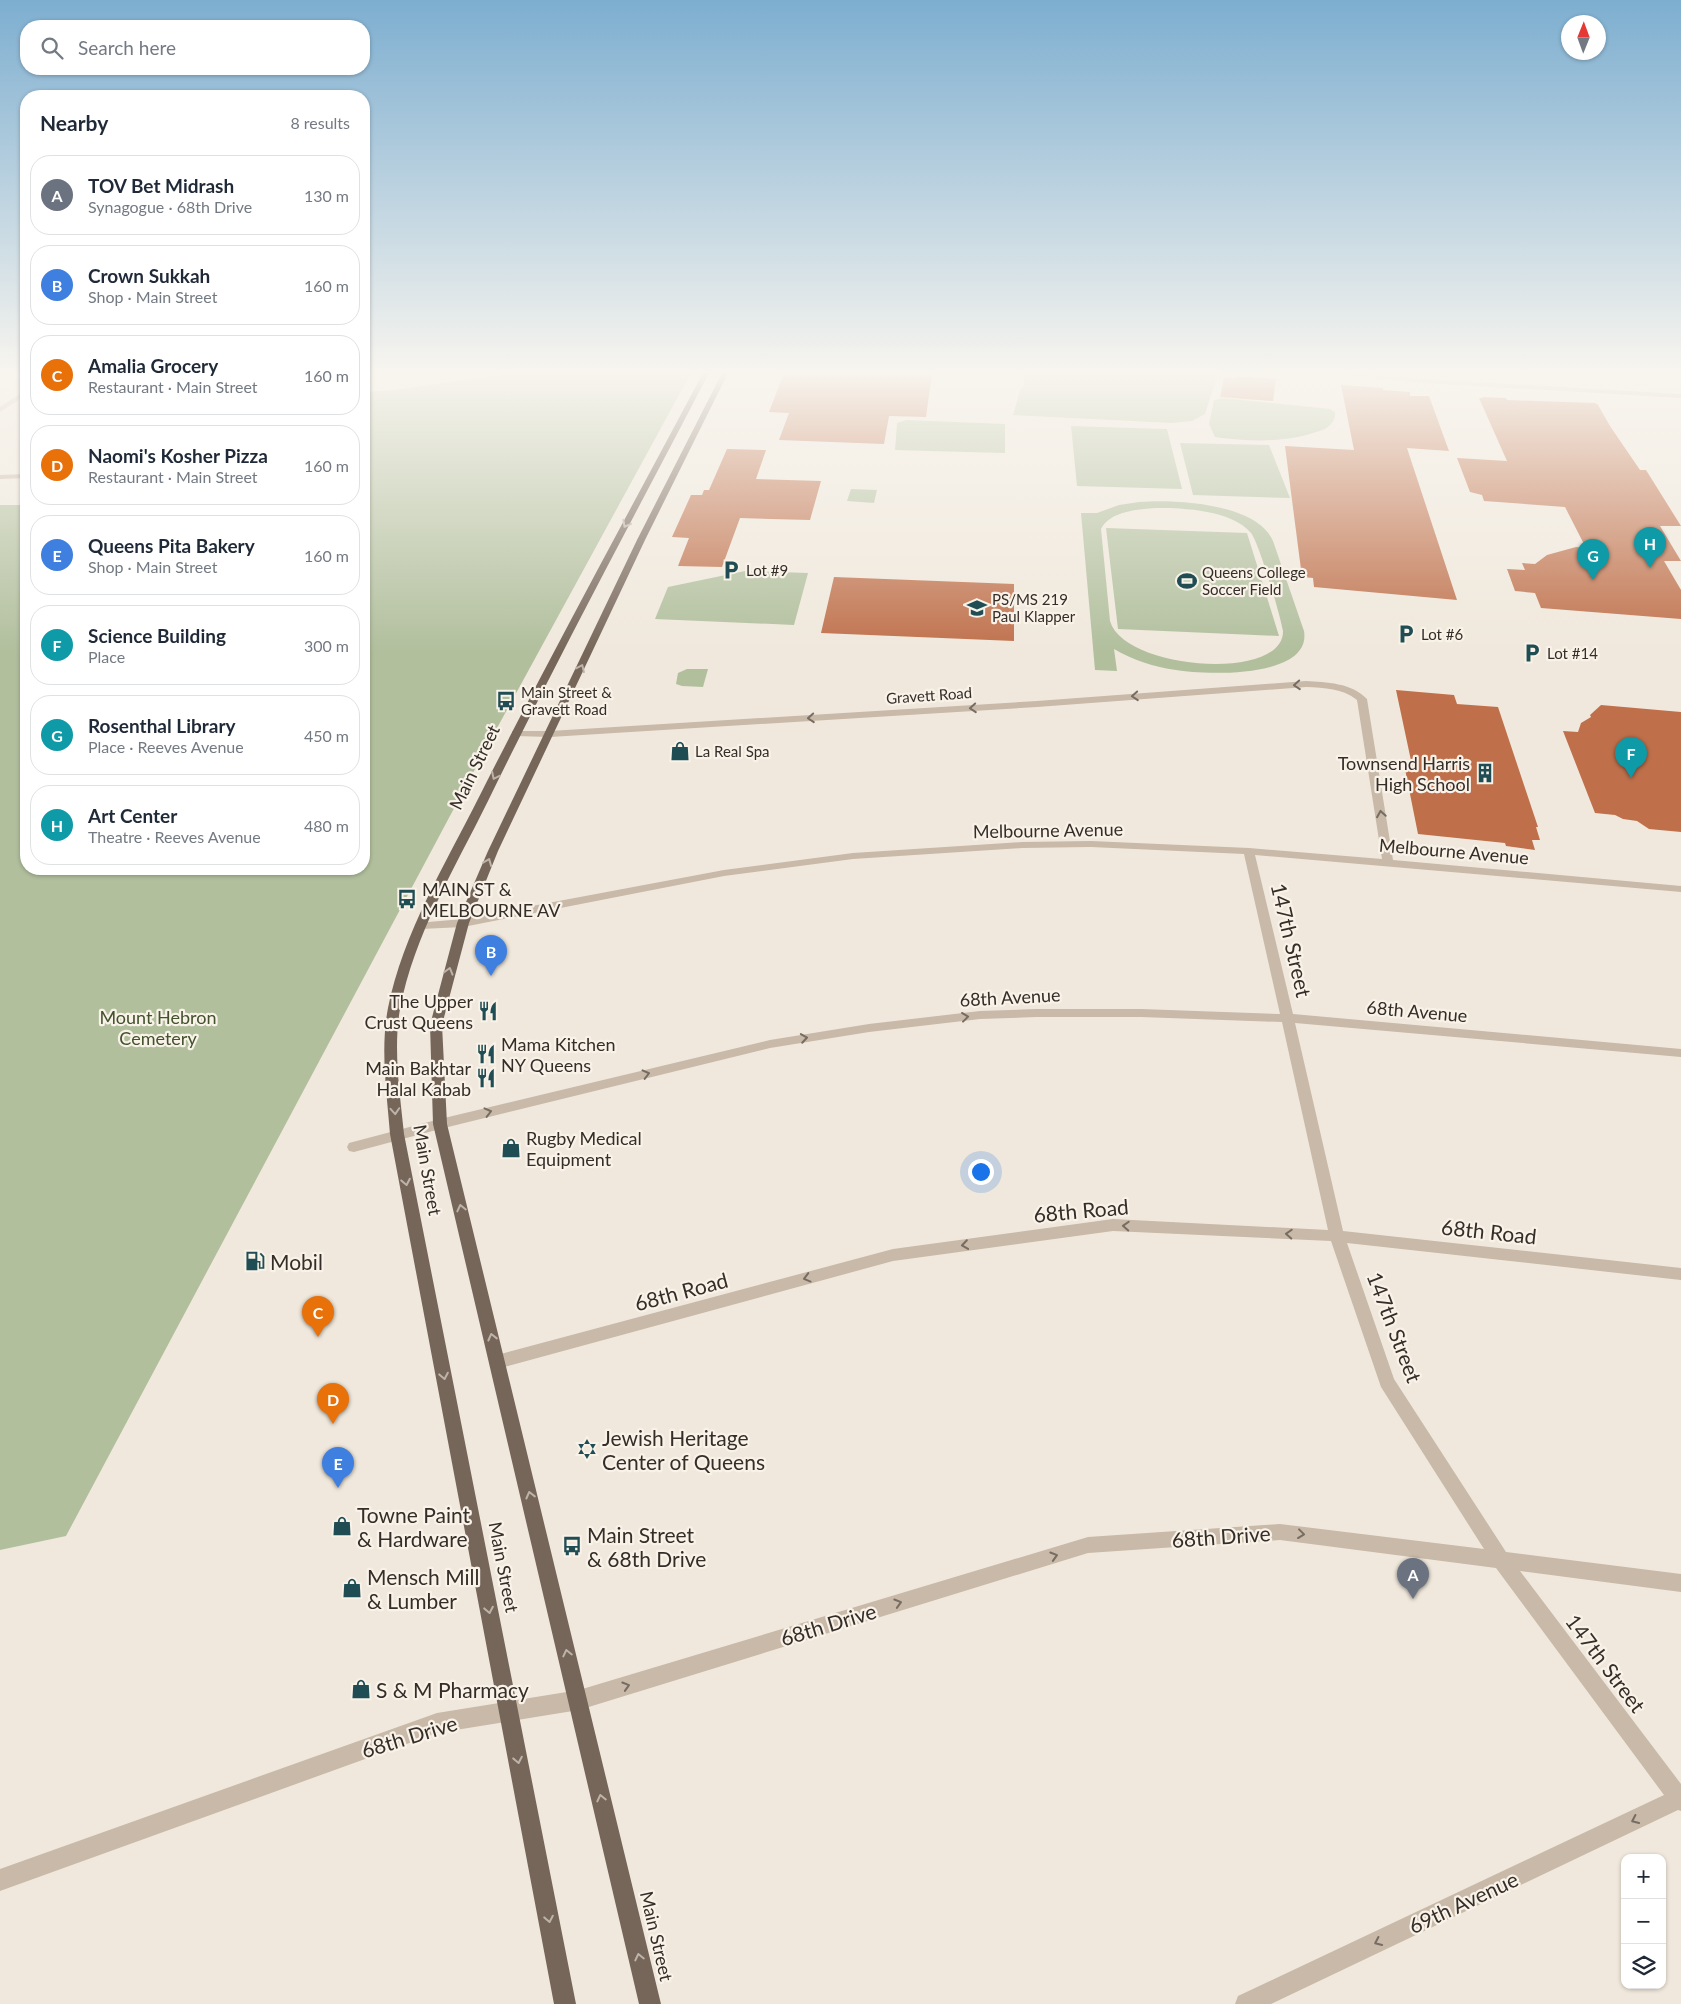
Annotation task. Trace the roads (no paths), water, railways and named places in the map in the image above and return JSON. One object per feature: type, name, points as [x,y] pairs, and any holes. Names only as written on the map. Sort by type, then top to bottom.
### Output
[{"type":"main road","name":"Main Street","points":[[565,2004],[397,1134],[391,1052],[393,1012],[397,994],[421,924],[515,734],[657,467]]},
{"type":"main road","name":"Main Street","points":[[650,2004],[579,1700],[440,1124],[436,1026],[441,1001],[463,924],[493,851],[678,467]]},
{"type":"street","points":[[0,476],[20,476]]},
{"type":"street","name":"Gravett Road","points":[[515,734],[550,734],[1037,704],[1306,684],[1345,689],[1362,699],[1388,862]]},
{"type":"street","name":"Melbourne Avenue","points":[[421,924],[463,924],[724,873],[853,856],[1022,845],[1091,844],[1249,851],[1681,889]]},
{"type":"street","name":"147th Street","points":[[1249,851],[1337,1236],[1387,1382],[1500,1559],[1680,1800]]},
{"type":"street","name":"68th Avenue","points":[[354,1147],[397,1134],[770,1044],[869,1028],[980,1015],[1141,1013],[1287,1018],[1681,1053]]},
{"type":"street","name":"68th Road","points":[[498,1362],[893,1255],[1114,1225],[1337,1236],[1681,1274]]},
{"type":"street","name":"68th Drive","points":[[0,1880],[437,1722],[579,1700],[1088,1545],[1280,1532],[1681,1583]]},
{"type":"street","name":"69th Avenue","points":[[1246,2004],[1680,1800]]},
{"type":"place","name":"Art Center","points":[[1650,568]]},
{"type":"place","name":"Lot #9","points":[[731,570]]},
{"type":"place","name":"Rosenthal Library","points":[[1593,580]]},
{"type":"place","name":"Queens College Soccer Field","points":[[1187,581]]},
{"type":"place","name":"PS/MS 219 Paul Klapper","points":[[977,608]]},
{"type":"place","name":"Lot #6","points":[[1406,634]]},
{"type":"place","name":"Lot #14","points":[[1532,653]]},
{"type":"place","name":"Main Street & Gravett Road","points":[[506,701]]},
{"type":"place","name":"La Real Spa","points":[[680,751]]},
{"type":"place","name":"Townsend Harris High School","points":[[1485,773]]},
{"type":"place","name":"Science Building","points":[[1631,778]]},
{"type":"place","name":"MAIN ST & MELBOURNE AV","points":[[407,899]]},
{"type":"place","name":"Crown Sukkah","points":[[491,976]]},
{"type":"place","name":"The Upper Crust Queens","points":[[488,1011]]},
{"type":"place","name":"Mama Kitchen NY Queens","points":[[486,1054]]},
{"type":"place","name":"Main Bakhtar Halal Kabab","points":[[486,1078]]},
{"type":"place","name":"Rugby Medical Equipment","points":[[511,1148]]},
{"type":"place","name":"Mobil","points":[[255,1261]]},
{"type":"place","name":"Amalia Grocery","points":[[318,1337]]},
{"type":"place","name":"Naomi's Kosher Pizza","points":[[333,1424]]},
{"type":"place","name":"Jewish Heritage Center of Queens","points":[[587,1449]]},
{"type":"place","name":"Queens Pita Bakery","points":[[338,1488]]},
{"type":"place","name":"Towne Paint & Hardware","points":[[342,1526]]},
{"type":"place","name":"Main Street & 68th Drive","points":[[572,1546]]},
{"type":"place","name":"Mensch Mill & Lumber","points":[[352,1588]]},
{"type":"place","name":"TOV Bet Midrash","points":[[1413,1599]]},
{"type":"place","name":"S & M Pharmacy","points":[[361,1689]]},
{"type":"park label","name":"Mount Hebron Cemetery","points":[[158,1027]]}]
